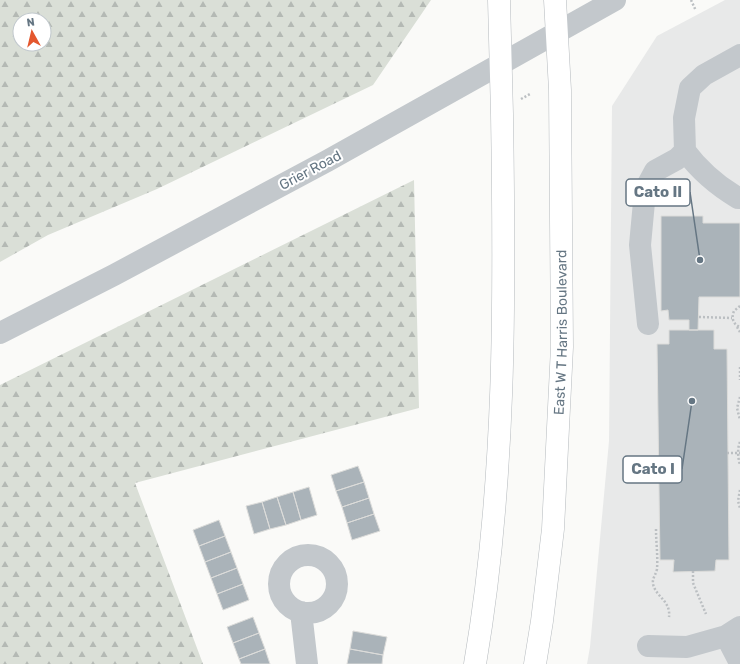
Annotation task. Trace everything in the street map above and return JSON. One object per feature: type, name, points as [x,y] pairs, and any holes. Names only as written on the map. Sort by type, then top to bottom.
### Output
[{"type":"main road","points":[[475,664],[488,576],[499,451],[503,271],[500,0]]},
{"type":"main road","name":"East W T Harris Boulevard","points":[[535,664],[542,621],[552,529],[562,347],[560,90],[555,0]]},
{"type":"street","name":"Grier Road","points":[[0,333],[114,275],[327,161],[615,0]]},
{"type":"street","points":[[740,55],[704,75],[690,88],[684,118],[685,151],[696,166],[716,184],[740,198]]},
{"type":"street","points":[[648,324],[640,245],[644,202],[648,184],[655,171],[677,159],[685,151]]},
{"type":"street","points":[[301,612],[307,664]]},
{"type":"street","points":[[648,646],[687,647],[733,632],[740,663]]},
{"type":"path","points":[[691,0],[696,11]]},
{"type":"path","points":[[740,306],[734,311],[732,318],[740,332]]},
{"type":"path","points":[[699,317],[732,318]]},
{"type":"path","points":[[735,324],[740,327]]},
{"type":"path","points":[[740,367],[740,380]]},
{"type":"path","points":[[740,397],[737,408],[740,420]]},
{"type":"path","points":[[740,442],[738,446],[738,459],[740,465]]},
{"type":"path","points":[[727,453],[739,453]]},
{"type":"path","points":[[740,490],[738,501],[740,508]]},
{"type":"path","points":[[656,529],[657,570],[653,582],[654,587],[665,600],[670,612],[669,617]]},
{"type":"path","points":[[693,571],[693,583],[706,614]]},
{"type":"shaded area","points":[[725,0],[740,0],[740,664],[587,664],[590,647],[609,441],[612,106],[657,36]]},
{"type":"green space","points":[[0,0],[431,0],[373,85],[157,189],[48,235],[0,262]]},
{"type":"green space","points":[[414,180],[419,408],[135,483],[203,664],[0,664],[0,385]]},
{"type":"building","points":[[661,216],[703,216],[703,223],[740,223],[740,297],[699,297],[698,330],[689,330],[689,320],[669,320],[668,310],[661,311]]},
{"type":"building","points":[[669,330],[714,330],[714,349],[727,349],[729,560],[716,560],[715,571],[673,572],[674,560],[660,560],[657,344],[669,344]]},
{"type":"building","points":[[358,466],[364,482],[336,491],[331,475]]},
{"type":"building","points":[[364,482],[369,498],[342,507],[336,491]]},
{"type":"building","points":[[309,487],[317,515],[301,520],[293,492]]},
{"type":"building","points":[[293,492],[301,520],[286,525],[277,497]]},
{"type":"building","points":[[277,497],[286,525],[270,529],[262,502]]},
{"type":"building","points":[[369,498],[374,514],[347,523],[342,507]]},
{"type":"building","points":[[262,502],[270,529],[254,534],[246,506]]},
{"type":"building","points":[[374,514],[380,531],[352,540],[347,523]]},
{"type":"building","points":[[219,520],[225,536],[199,546],[193,530]]},
{"type":"building","points":[[225,536],[231,552],[205,562],[199,546]]},
{"type":"building","points":[[231,552],[237,568],[211,578],[205,562]]},
{"type":"building","points":[[237,568],[243,584],[217,594],[211,578]]},
{"type":"building","points":[[243,584],[249,600],[223,610],[217,594]]},
{"type":"building","points":[[253,617],[259,633],[233,643],[227,627]]},
{"type":"building","points":[[353,631],[387,637],[383,655],[350,649]]},
{"type":"building","points":[[259,633],[265,649],[239,659],[233,643]]},
{"type":"building","points":[[265,649],[270,664],[241,664],[239,659]]},
{"type":"building","points":[[350,649],[383,655],[382,664],[347,664]]},
{"type":"place","name":"Cato II","points":[[700,260]]},
{"type":"place","name":"Cato I","points":[[692,401]]}]
